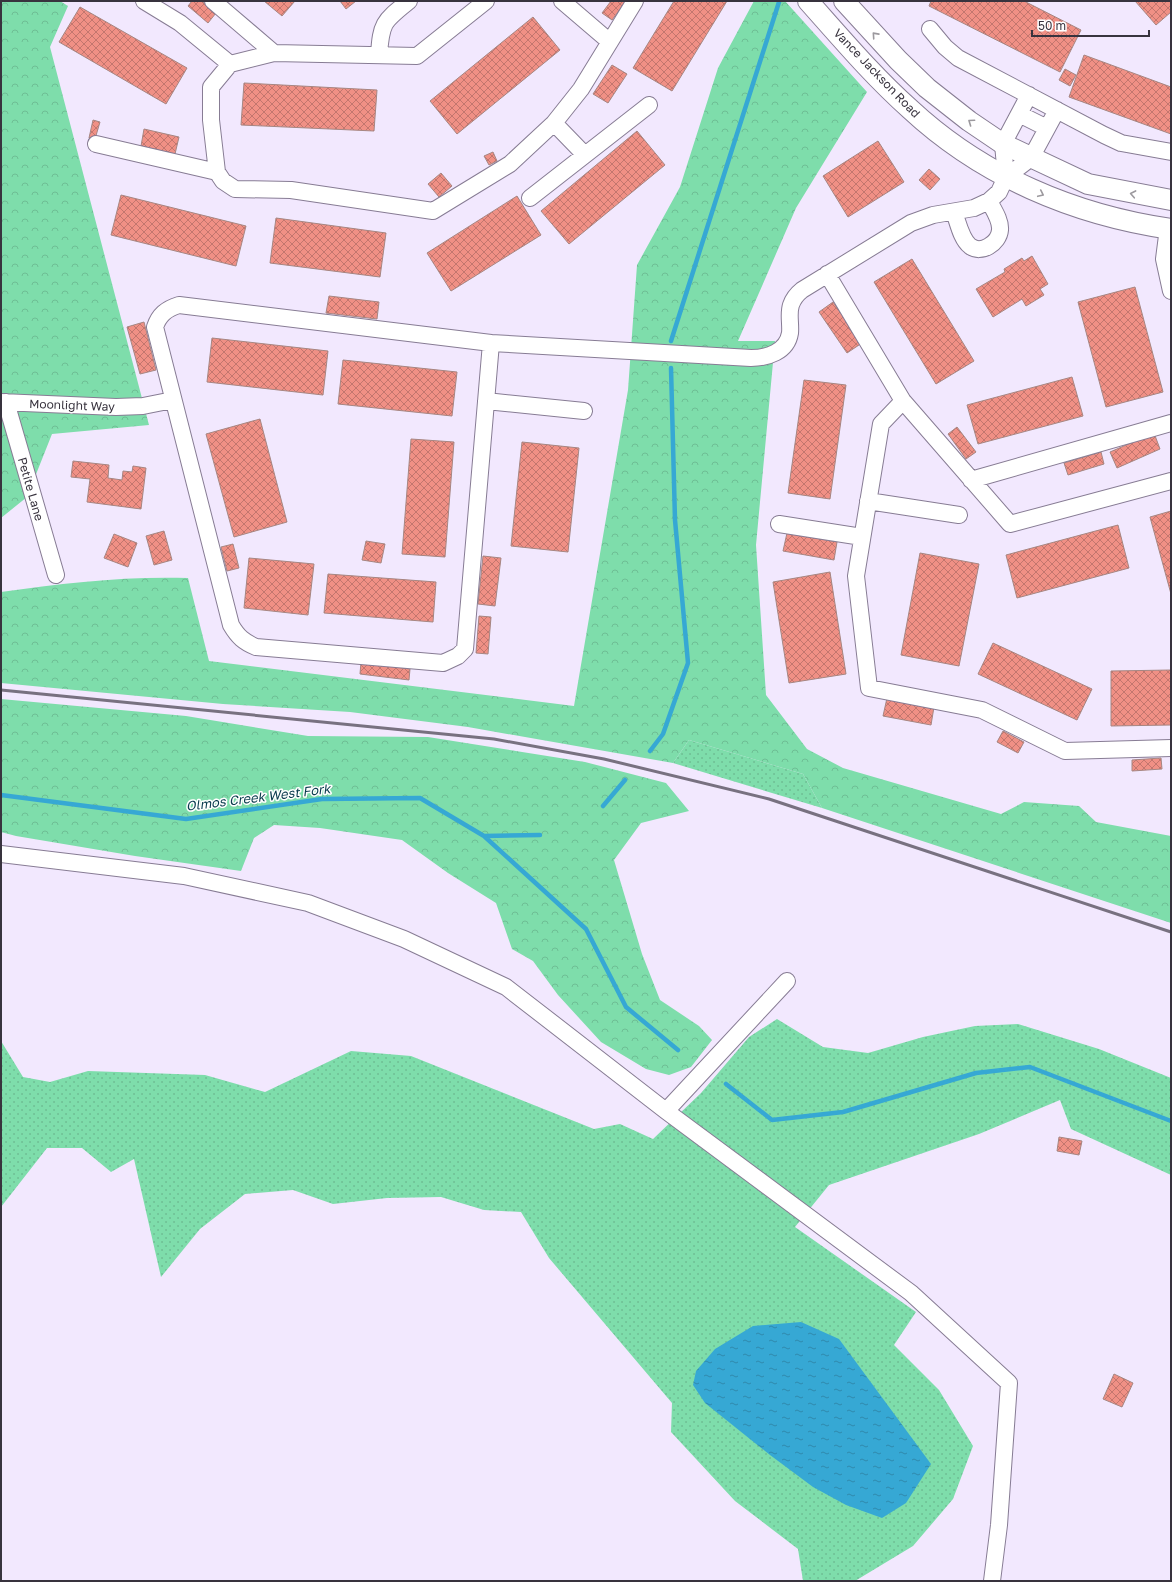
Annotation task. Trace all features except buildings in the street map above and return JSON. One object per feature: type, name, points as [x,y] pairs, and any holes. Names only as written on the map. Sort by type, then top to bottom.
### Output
[{"type":"main road","name":"Vance Jackson Road","points":[[808,1],[874,74],[910,110],[949,141],[1006,177],[1049,197],[1107,216],[1169,228]]},
{"type":"main road","name":"Vance Jackson Road","points":[[844,1],[926,88],[969,121],[1004,144],[1088,184],[1171,200]]},
{"type":"street","points":[[144,1],[180,23],[230,64]]},
{"type":"street","points":[[213,1],[274,52]]},
{"type":"street","points":[[379,55],[380,32],[387,18],[409,1]]},
{"type":"street","points":[[486,1],[417,56],[274,52],[230,64],[211,87],[211,120],[217,172],[223,181],[235,189],[291,190],[433,211],[510,164],[554,123],[581,89],[635,1]]},
{"type":"street","points":[[562,1],[610,42]]},
{"type":"street","points":[[930,28],[945,47],[958,58],[1121,143],[1171,152]]},
{"type":"street","points":[[1006,177],[1004,144],[1029,95]]},
{"type":"street","points":[[530,198],[648,105]]},
{"type":"street","points":[[491,344],[465,649],[458,656],[443,662],[256,647],[246,643],[237,636],[231,625],[155,327],[158,318],[168,309],[179,305],[491,344],[762,358],[776,352],[787,342],[790,334],[790,306],[794,297],[802,290],[911,223],[933,215],[974,208],[989,201],[999,192],[1006,177],[1031,158],[1057,110]]},
{"type":"street","points":[[1019,114],[1047,128]]},
{"type":"street","points":[[554,123],[585,155]]},
{"type":"street","points":[[96,144],[217,172]]},
{"type":"street","points":[[954,212],[963,236],[970,246],[978,249],[989,246],[997,239],[1000,230],[999,220],[989,201]]},
{"type":"street","points":[[1169,228],[1164,259],[1165,271],[1171,291]]},
{"type":"street","points":[[827,274],[902,401],[1010,524],[1171,481]]},
{"type":"street","name":"Moonlight Way","points":[[3,402],[116,408],[143,406],[173,400]]},
{"type":"street","points":[[486,401],[584,412]]},
{"type":"street","points":[[902,401],[881,424],[856,576],[870,688],[982,710],[1065,751],[1171,748]]},
{"type":"street","name":"Petite Lane","points":[[3,402],[56,576]]},
{"type":"street","points":[[971,480],[1171,423]]},
{"type":"street","points":[[868,501],[958,515]]},
{"type":"street","points":[[779,524],[862,537]]},
{"type":"street","points":[[1,854],[184,876],[308,903],[404,939],[506,987],[666,1112],[911,1293],[1009,1383],[999,1525],[992,1581]]},
{"type":"street","points":[[666,1112],[787,981]]},
{"type":"green space","points":[[1,1],[60,1],[68,6],[50,47],[149,425],[52,434],[27,497],[1,518]]},
{"type":"green space","points":[[754,1],[785,1],[867,92],[796,208],[738,341],[775,341],[756,545],[766,695],[807,749],[843,768],[1001,814],[1024,802],[1079,806],[1096,822],[1171,836],[1171,923],[822,808],[803,774],[689,740],[673,763],[468,727],[350,712],[223,704],[1,683],[1,592],[94,581],[141,578],[188,578],[209,661],[574,706],[628,390],[637,265],[680,187],[718,68]]},
{"type":"green space","points":[[1,699],[186,716],[308,736],[428,737],[585,762],[666,783],[689,811],[641,823],[614,860],[642,954],[660,1000],[699,1026],[712,1040],[691,1067],[669,1075],[646,1069],[601,1042],[558,995],[533,961],[512,949],[496,903],[448,873],[402,840],[320,828],[274,825],[254,838],[241,871],[135,856],[16,836],[1,832]]},
{"type":"green space","points":[[689,740],[803,774],[822,808],[673,763]]},
{"type":"green space","points":[[777,1019],[823,1047],[868,1053],[923,1037],[975,1026],[1018,1024],[1099,1049],[1171,1078],[1171,1175],[1071,1129],[1060,1100],[979,1134],[829,1185],[795,1227],[916,1312],[894,1345],[939,1390],[973,1446],[953,1499],[913,1546],[855,1581],[803,1581],[798,1549],[735,1501],[671,1432],[672,1403],[549,1258],[521,1212],[484,1210],[441,1197],[387,1198],[333,1204],[293,1190],[245,1194],[200,1229],[161,1277],[134,1159],[111,1172],[82,1148],[47,1148],[1,1207],[1,1041],[23,1077],[50,1082],[88,1071],[205,1075],[265,1092],[351,1051],[411,1056],[594,1129],[620,1124],[653,1139],[701,1093],[749,1037]]},
{"type":"water","points":[[801,1322],[839,1339],[931,1464],[906,1503],[882,1518],[846,1505],[813,1487],[705,1403],[693,1385],[696,1371],[715,1349],[753,1326]]},
{"type":"waterway","points":[[671,341],[779,2]]},
{"type":"waterway","points":[[650,751],[663,734],[688,663],[675,520],[671,368]]},
{"type":"waterway","points":[[603,806],[625,780]]},
{"type":"waterway","name":"Olmos Creek West Fork","points":[[1,795],[186,819],[322,799],[420,798],[484,836],[586,929],[626,1007],[678,1050]]},
{"type":"waterway","points":[[484,836],[540,835]]},
{"type":"waterway","points":[[726,1084],[772,1120],[843,1112],[976,1073],[1030,1067],[1171,1121]]},
{"type":"railway","points":[[1,690],[494,739],[604,759],[769,799],[1171,932]]}]
